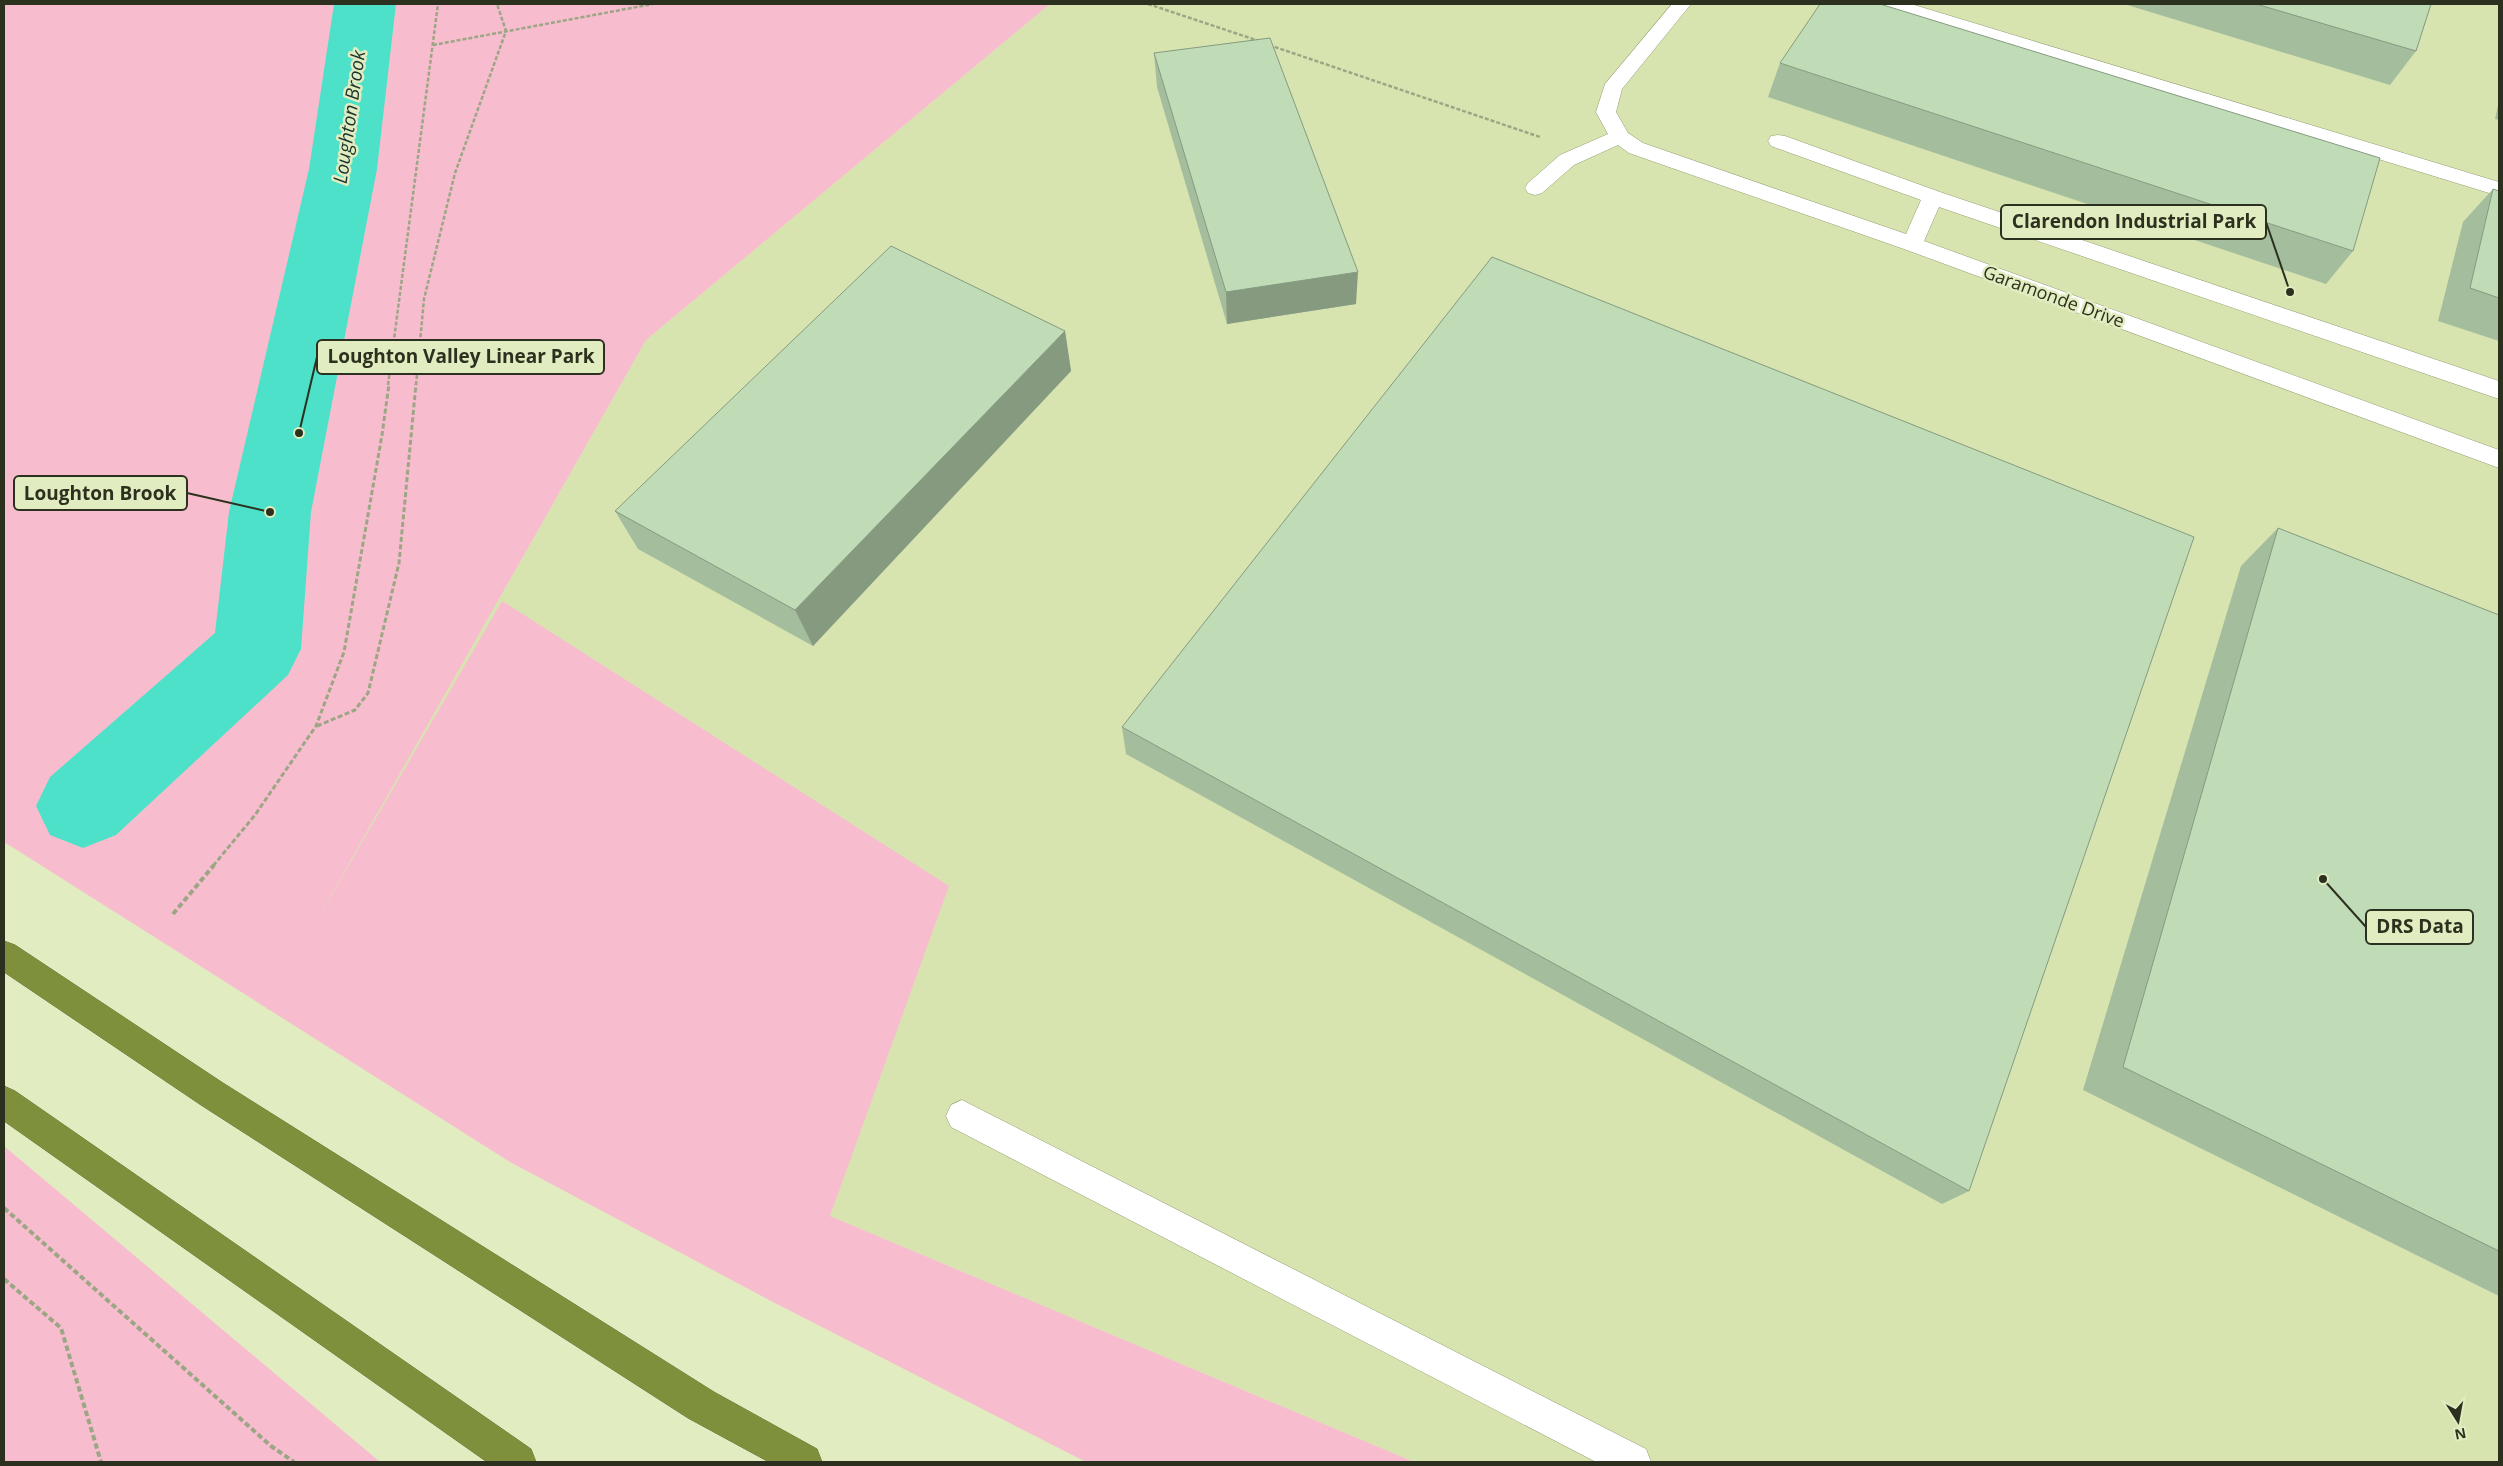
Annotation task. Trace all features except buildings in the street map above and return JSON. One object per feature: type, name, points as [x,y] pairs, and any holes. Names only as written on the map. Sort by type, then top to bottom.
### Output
[{"type":"highway","points":[[4,955],[212,1094],[684,1394],[804,1462]]},
{"type":"highway","points":[[4,1102],[518,1462]]},
{"type":"street","points":[[1535,188],[1567,160],[1617,132],[1606,112],[1612,88],[1682,4]]},
{"type":"street","points":[[1892,4],[2499,189]]},
{"type":"street","name":"Garamonde Drive","points":[[1617,132],[1636,148],[1912,244],[2499,459]]},
{"type":"street","points":[[1778,141],[1933,197],[2499,390]]},
{"type":"street","points":[[1912,244],[1933,197]]},
{"type":"street","points":[[962,1116],[1633,1462]]},
{"type":"path","points":[[173,914],[255,815],[316,726],[344,652],[382,435],[438,4]]},
{"type":"path","points":[[316,726],[355,710],[368,693],[399,563],[424,299],[455,173],[506,31],[497,4]]},
{"type":"path","points":[[433,45],[653,4]]},
{"type":"path","points":[[1148,4],[1541,137]]},
{"type":"path","points":[[4,1208],[271,1446],[294,1462]]},
{"type":"path","points":[[4,1279],[61,1328],[101,1462]]},
{"type":"shaded area","points":[[4,4],[1050,4],[646,340],[310,932],[502,601],[949,886],[830,1216],[1414,1462],[1086,1462],[773,1302],[510,1162],[4,842]]},
{"type":"shaded area","points":[[1050,4],[2499,4],[2499,1462],[1414,1462],[830,1216],[266,1009],[646,340]]},
{"type":"shaded area","points":[[4,1146],[380,1462],[4,1462]]},
{"type":"waterway","name":"Loughton Brook","points":[[83,806],[257,649],[270,512],[343,169],[365,4]]},
{"type":"place","name":"Clarendon Industrial Park","points":[[2290,292]]},
{"type":"place","name":"Loughton Valley Linear Park","points":[[299,433]]},
{"type":"place","name":"Loughton Brook","points":[[270,512]]},
{"type":"place","name":"DRS Data","points":[[2323,879]]}]
